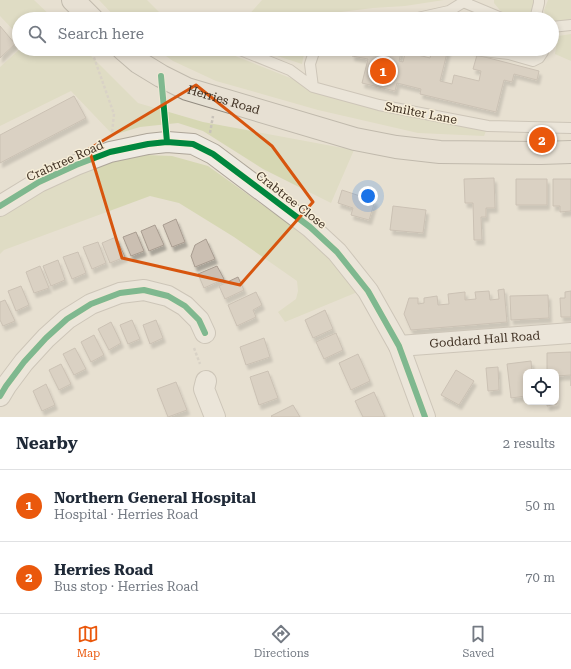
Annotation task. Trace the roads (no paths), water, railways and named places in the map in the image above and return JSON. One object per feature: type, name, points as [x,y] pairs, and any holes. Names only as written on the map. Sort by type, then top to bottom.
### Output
[{"type":"main road","points":[[73,0],[85,12]]},
{"type":"main road","name":"Herries Road","points":[[131,56],[161,76],[187,89],[355,139],[396,148],[440,152],[571,152]]},
{"type":"street","name":"Crabtree Close","points":[[167,142],[193,144],[213,154],[310,227],[337,252],[368,291],[399,346],[425,417]]},
{"type":"street","name":"Crabtree Road","points":[[0,206],[39,182],[76,165],[110,152],[148,144],[167,142]]},
{"type":"street","points":[[0,396],[24,362],[46,338],[67,319],[91,304],[120,294],[144,290],[168,296],[185,306],[199,320],[199,340]]},
{"type":"street","name":"Goddard Hall Road","points":[[399,346],[571,333]]},
{"type":"street","points":[[206,381],[204,389],[215,417]]},
{"type":"lane","points":[[537,12],[539,0]]},
{"type":"lane","points":[[444,12],[449,11],[465,1],[489,12]]},
{"type":"lane","points":[[559,26],[571,25]]},
{"type":"lane","points":[[255,56],[290,70],[313,87]]},
{"type":"lane","points":[[313,56],[310,64],[313,87]]},
{"type":"lane","points":[[516,56],[533,61],[540,56]]},
{"type":"lane","name":"Smilter Lane","points":[[313,87],[379,105],[488,126],[571,128]]},
{"type":"place","name":"Northern General Hospital","points":[[383,71]]},
{"type":"place","name":"Herries Road","points":[[542,140]]}]
